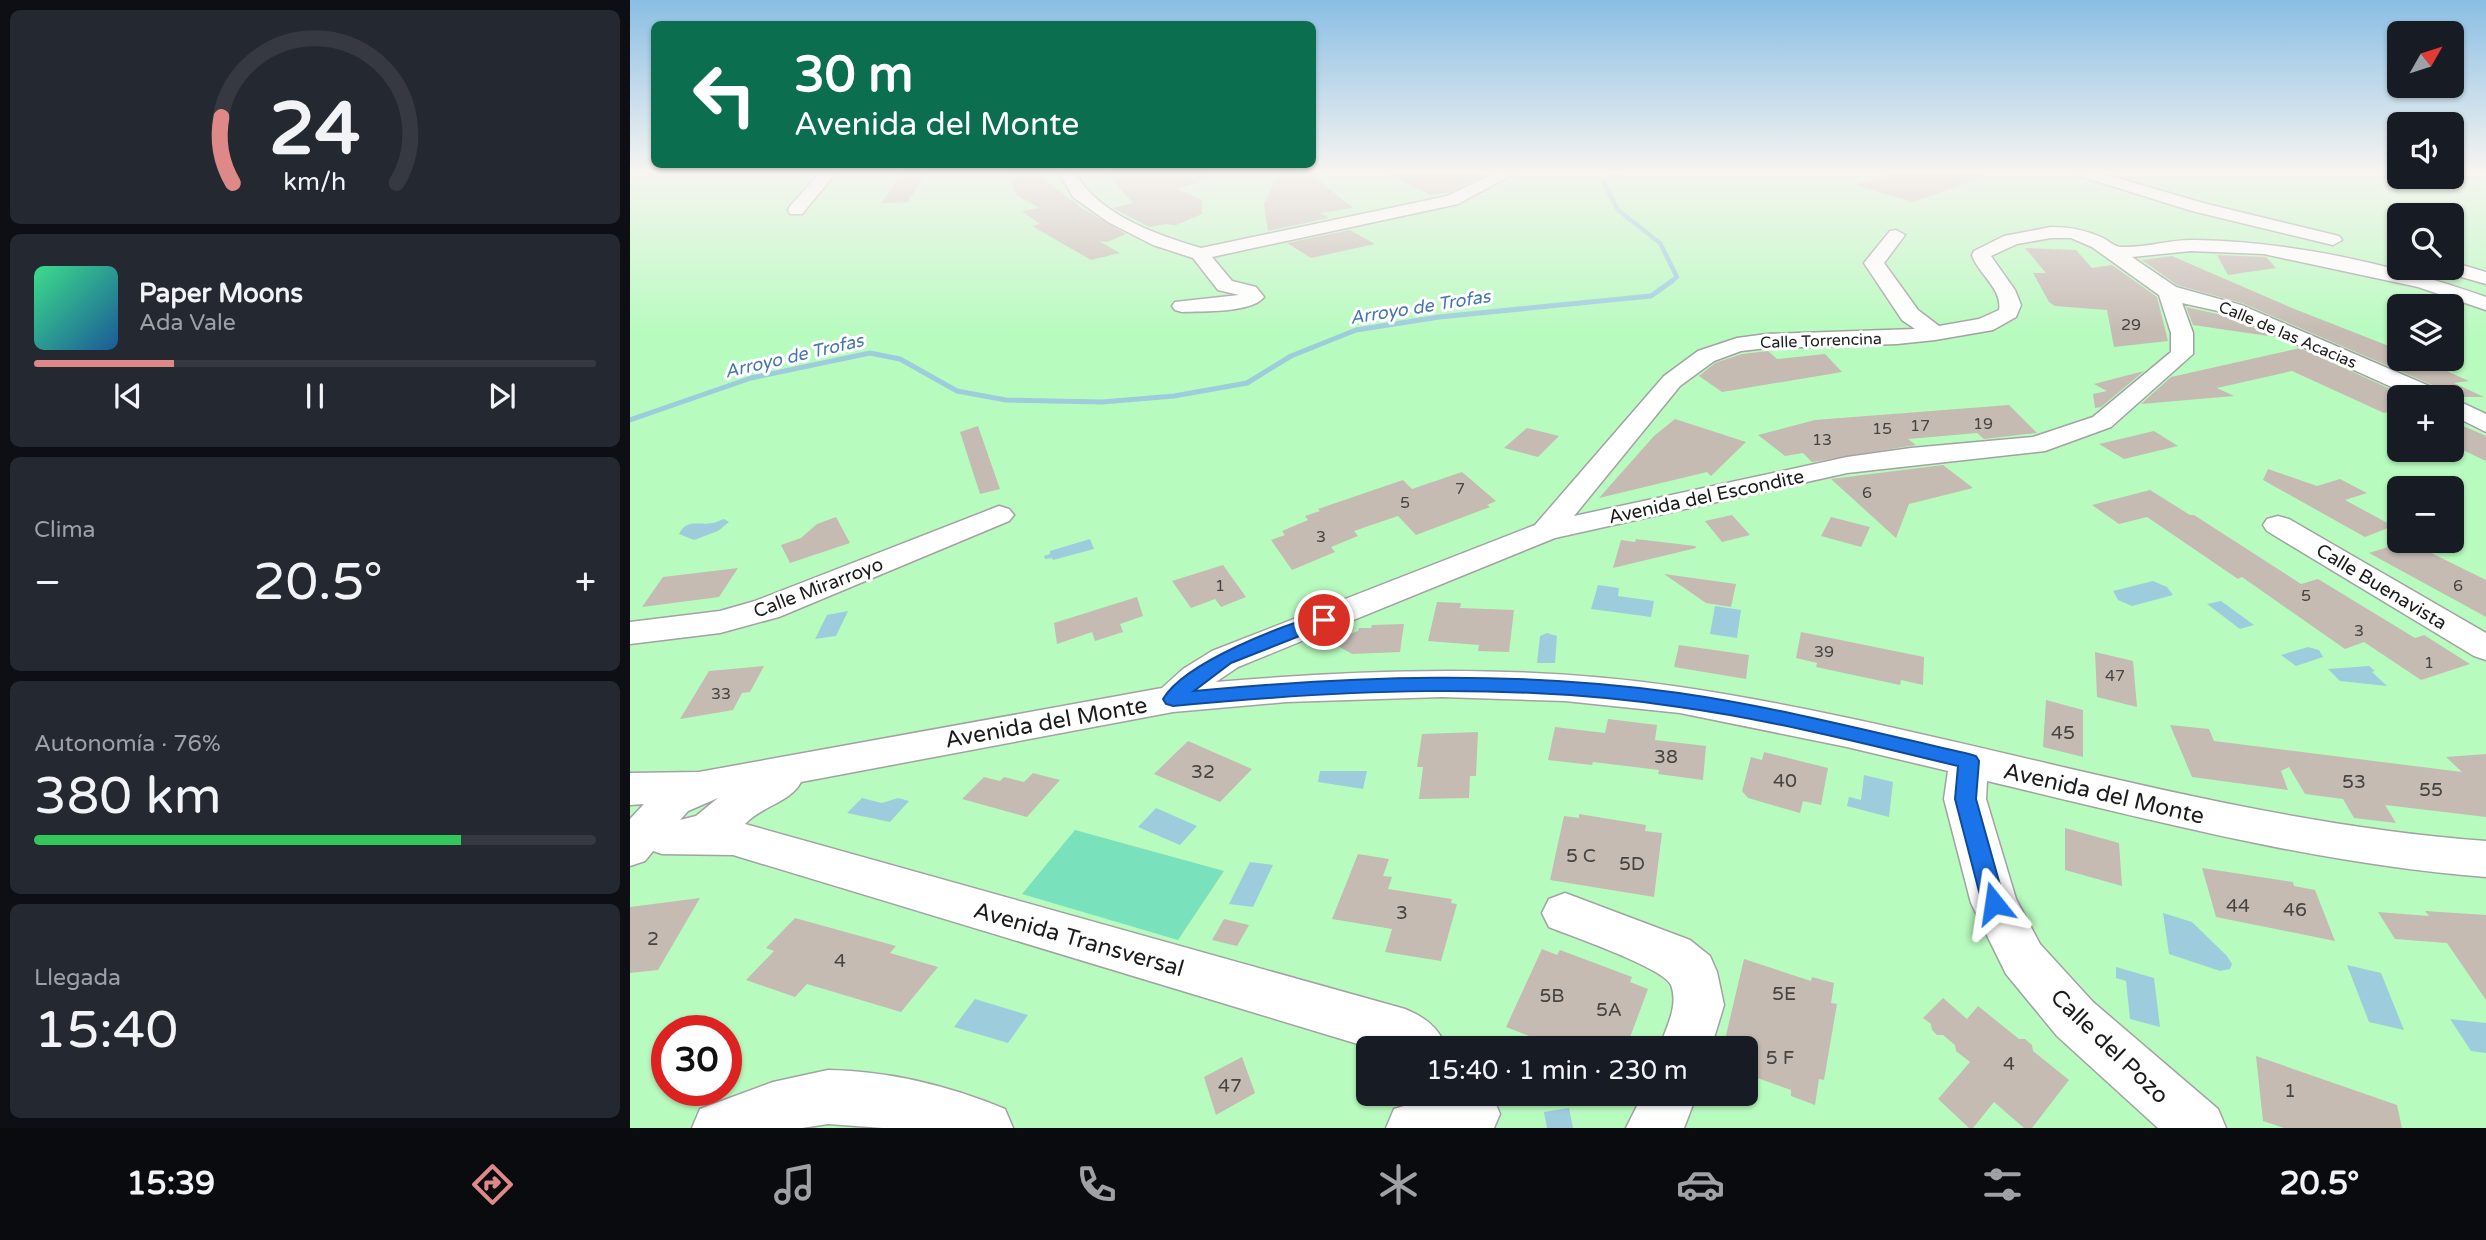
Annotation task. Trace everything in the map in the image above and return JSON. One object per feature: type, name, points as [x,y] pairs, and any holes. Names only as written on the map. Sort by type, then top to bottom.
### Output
[{"type":"street","points":[[1131,227],[1159,241],[1200,254],[1334,227]]},
{"type":"street","points":[[2279,227],[2346,243]]},
{"type":"street","name":"Calle de las Acacias","points":[[2069,233],[2117,253],[2168,291],[2231,307],[2407,385]]},
{"type":"street","name":"Calle Torrencina","points":[[1546,531],[1672,381],[1706,356],[1737,345],[1767,341],[1897,337],[1985,325],[2009,313],[2012,304],[2010,296],[1982,262],[1981,255],[1986,249],[1996,244],[2045,234],[2069,233]]},
{"type":"street","points":[[1896,235],[1874,263],[1910,315],[1935,333]]},
{"type":"street","points":[[2117,253],[2190,245],[2264,248],[2424,282],[2486,304]]},
{"type":"street","points":[[1182,306],[1233,303],[1254,297],[1249,291],[1225,286],[1200,254]]},
{"type":"street","points":[[2464,272],[2486,278]]},
{"type":"street","name":"Avenida del Escondite","points":[[1173,699],[1196,678],[1225,659],[1546,531],[1847,465],[1910,456],[2036,445],[2102,422],[2182,354],[2182,333],[2168,291]]},
{"type":"street","points":[[2464,412],[2486,424]]},
{"type":"street","name":"Calle Mirarroyo","points":[[630,633],[720,622],[767,609],[999,515]]},
{"type":"street","name":"Calle Buenavista","points":[[2278,525],[2486,648]]},
{"type":"street","name":"Avenida del Monte","points":[[652,808],[673,800],[727,809],[809,766],[1173,699],[1325,688],[1442,684],[1565,688],[1680,700],[1847,733],[2237,824],[2445,856],[2486,859]]},
{"type":"street","name":"Calle del Pozo","points":[[1969,761],[1965,799],[1994,903],[2023,959],[2076,1019],[2199,1128]]},
{"type":"street","name":"Avenida Transversal","points":[[652,808],[727,809],[1407,1036]]},
{"type":"street","points":[[1565,913],[1673,955],[1693,972],[1699,1004],[1689,1036]]},
{"type":"street","points":[[719,1128],[751,1115],[827,1097],[901,1103],[986,1128]]},
{"type":"street","points":[[1653,1128],[1667,1106]]},
{"type":"street","points":[[1413,1128],[1470,1112]]},
{"type":"green space","points":[[630,227],[2387,227],[2387,280],[2464,280],[2464,227],[2486,227],[2486,1128],[630,1128]]},
{"type":"green space","points":[[1075,830],[1224,871],[1178,940],[1022,894]]},
{"type":"water","points":[[724,519],[729,522],[718,531],[694,540],[679,534],[690,524],[714,523]]},
{"type":"water","points":[[1090,539],[1094,549],[1053,560],[1045,559],[1044,556],[1050,554],[1050,551]]},
{"type":"water","points":[[2153,581],[2167,587],[2173,595],[2132,606],[2118,600],[2113,591]]},
{"type":"water","points":[[1598,585],[1619,588],[1618,596],[1654,601],[1651,617],[1591,609]]},
{"type":"water","points":[[2221,601],[2254,625],[2240,629],[2207,604]]},
{"type":"water","points":[[1715,606],[1741,610],[1737,638],[1710,634]]},
{"type":"water","points":[[848,611],[836,636],[815,639],[827,615]]},
{"type":"water","points":[[1547,633],[1557,636],[1555,663],[1537,663],[1540,636]]},
{"type":"water","points":[[2308,647],[2319,650],[2323,657],[2296,666],[2281,655]]},
{"type":"water","points":[[2369,666],[2387,686],[2340,681],[2328,669]]},
{"type":"water","points":[[1320,771],[1367,771],[1363,789],[1318,782]]},
{"type":"water","points":[[1864,775],[1893,782],[1889,817],[1847,806],[1849,797],[1861,800]]},
{"type":"water","points":[[862,798],[882,803],[898,798],[909,801],[890,822],[847,813]]},
{"type":"water","points":[[1156,808],[1197,826],[1180,845],[1138,827]]},
{"type":"water","points":[[1250,862],[1273,865],[1253,907],[1229,904]]},
{"type":"water","points":[[2163,913],[2192,922],[2227,956],[2232,964],[2230,969],[2220,971],[2169,954]]},
{"type":"water","points":[[2347,965],[2381,973],[2404,1030],[2369,1022]]},
{"type":"water","points":[[2116,967],[2154,978],[2160,1027],[2130,1019],[2126,981],[2116,978]]},
{"type":"water","points":[[975,999],[1028,1015],[1008,1043],[954,1027]]},
{"type":"water","points":[[2450,1019],[2486,1023],[2486,1053],[2471,1051]]},
{"type":"water","points":[[1569,1108],[1573,1128],[1547,1128],[1544,1112]]},
{"type":"building","points":[[1033,227],[1113,227],[1126,234],[1107,242],[1099,241],[1120,253],[1091,260]]},
{"type":"building","points":[[1267,227],[1288,227],[1268,231]]},
{"type":"building","points":[[1350,230],[1375,244],[1311,258],[1287,243]]},
{"type":"building","points":[[2025,248],[2076,250],[2092,268],[2112,265],[2157,297],[2168,341],[2114,347],[2107,310],[2055,306],[2049,302],[2033,273],[2046,273]]},
{"type":"building","points":[[2217,255],[2266,257],[2276,268],[2228,275]]},
{"type":"building","points":[[2172,256],[2387,345],[2387,365],[2242,303],[2177,285],[2142,260]]},
{"type":"building","points":[[2186,307],[2226,316],[2275,337],[2193,325]]},
{"type":"building","points":[[2300,348],[2387,387],[2387,412],[2292,371],[2217,388],[2234,396],[2141,404],[2171,377]]},
{"type":"building","points":[[1768,351],[1777,359],[1825,354],[1842,372],[1722,392],[1699,376],[1715,363],[1742,354]]},
{"type":"building","points":[[2144,371],[2101,407],[2095,408],[2093,394],[2107,391],[2094,384]]},
{"type":"building","points":[[2400,371],[2447,371],[2469,381],[2454,383],[2458,385],[2432,385]]},
{"type":"building","points":[[2464,388],[2484,397],[2464,397]]},
{"type":"building","points":[[2009,405],[2037,433],[1984,439],[1977,433],[1908,439],[1916,445],[1812,462],[1803,453],[1785,456],[1758,435],[1815,420]]},
{"type":"building","points":[[1675,419],[1746,442],[1711,476],[1707,472],[1599,498],[1654,436]]},
{"type":"building","points":[[978,426],[1000,489],[980,494],[960,432]]},
{"type":"building","points":[[2464,426],[2486,436],[2486,461],[2464,451]]},
{"type":"building","points":[[1527,428],[1559,436],[1538,457],[1504,448]]},
{"type":"building","points":[[2154,431],[2178,446],[2124,459],[2099,444]]},
{"type":"building","points":[[1943,465],[1973,488],[1909,504],[1896,538],[1831,479]]},
{"type":"building","points":[[2268,469],[2317,486],[2340,479],[2367,493],[2345,500],[2387,523],[2387,528],[2365,537],[2263,480]]},
{"type":"building","points":[[1462,472],[1496,501],[1487,505],[1490,507],[1416,535],[1398,516],[1354,531],[1358,536],[1331,547],[1335,552],[1292,570],[1271,540],[1285,535],[1282,531],[1308,520],[1305,516],[1320,511],[1318,509],[1403,480],[1412,489]]},
{"type":"building","points":[[2150,490],[2301,584],[2318,579],[2415,638],[2424,635],[2470,664],[2421,680],[2364,642],[2345,649],[2242,577],[2238,579],[2147,517],[2119,524],[2092,505]]},
{"type":"building","points":[[1732,515],[1750,535],[1722,542],[1705,521]]},
{"type":"building","points":[[836,517],[850,543],[790,563],[781,545],[801,538],[817,524]]},
{"type":"building","points":[[1831,517],[1870,527],[1861,547],[1821,536]]},
{"type":"building","points":[[1636,539],[1696,548],[1613,568],[1621,540],[1635,542]]},
{"type":"building","points":[[2387,547],[2387,553],[2431,553],[2486,580],[2486,617],[2369,553]]},
{"type":"building","points":[[1223,565],[1246,597],[1221,607],[1215,599],[1191,608],[1172,581]]},
{"type":"building","points":[[738,568],[719,597],[642,607],[663,577]]},
{"type":"building","points":[[1664,574],[1736,584],[1731,607],[1706,603]]},
{"type":"building","points":[[1137,597],[1143,616],[1120,624],[1123,632],[1095,641],[1092,632],[1057,644],[1054,623]]},
{"type":"building","points":[[1437,602],[1461,603],[1460,608],[1514,610],[1509,652],[1478,651],[1479,645],[1428,641]]},
{"type":"building","points":[[1404,624],[1400,652],[1352,654],[1329,641],[1358,631],[1359,628],[1371,628],[1372,625]]},
{"type":"building","points":[[1801,632],[1924,657],[1923,685],[1901,680],[1900,685],[1816,667],[1817,663],[1796,658]]},
{"type":"building","points":[[1679,645],[1749,655],[1746,679],[1674,667]]},
{"type":"building","points":[[2095,652],[2133,661],[2137,707],[2097,697]]},
{"type":"building","points":[[764,666],[750,692],[742,693],[733,710],[680,719],[709,671]]},
{"type":"building","points":[[2046,700],[2083,710],[2083,757],[2043,747]]},
{"type":"building","points":[[1608,719],[1657,725],[1655,740],[1706,746],[1703,780],[1658,774],[1659,770],[1548,760],[1555,727],[1605,733]]},
{"type":"building","points":[[2170,725],[2209,729],[2214,741],[2462,772],[2446,757],[2486,754],[2486,817],[2385,805],[2396,823],[2354,818],[2343,799],[2305,794],[2289,767],[2281,771],[2288,790],[2192,777]]},
{"type":"building","points":[[1478,732],[1476,776],[1470,776],[1469,798],[1419,799],[1423,767],[1417,767],[1422,734]]},
{"type":"building","points":[[1188,741],[1252,769],[1220,802],[1154,774]]},
{"type":"building","points":[[1764,752],[1828,768],[1821,805],[1803,801],[1800,813],[1748,798],[1742,791],[1751,757],[1762,760]]},
{"type":"building","points":[[1033,773],[1060,780],[1027,817],[962,799],[984,777],[1000,781],[1004,777],[1024,782]]},
{"type":"building","points":[[1579,814],[1646,825],[1645,831],[1662,833],[1654,897],[1550,880],[1564,816],[1579,818]]},
{"type":"building","points":[[2065,828],[2119,843],[2122,886],[2065,870]]},
{"type":"building","points":[[1358,854],[1389,859],[1383,876],[1392,877],[1388,889],[1452,899],[1451,903],[1457,904],[1441,961],[1385,952],[1392,929],[1332,919]]},
{"type":"building","points":[[2202,868],[2293,882],[2294,886],[2315,890],[2335,941],[2216,917]]},
{"type":"building","points":[[700,898],[658,970],[630,973],[630,907]]},
{"type":"building","points":[[2425,911],[2486,915],[2486,1000],[2447,943],[2395,939],[2378,912],[2429,916]]},
{"type":"building","points":[[795,918],[896,946],[890,953],[938,967],[901,1012],[807,984],[795,997],[746,980],[774,951],[766,948]]},
{"type":"building","points":[[1224,919],[1249,925],[1237,946],[1212,940]]},
{"type":"building","points":[[1542,949],[1557,955],[1560,950],[1632,977],[1630,982],[1648,989],[1630,1036],[1529,1036],[1506,1027]]},
{"type":"building","points":[[1744,959],[1811,981],[1812,977],[1834,983],[1831,1003],[1837,1004],[1824,1080],[1819,1079],[1815,1105],[1791,1096],[1791,1090],[1758,1078],[1758,1036],[1726,1036]]},
{"type":"building","points":[[1943,998],[1967,1019],[1978,1006],[2019,1039],[2025,1039],[2032,1045],[2033,1051],[2069,1080],[2032,1128],[2024,1128],[1994,1102],[1973,1128],[1969,1128],[1938,1099],[1970,1062],[1956,1051],[1955,1045],[1943,1035],[1937,1035],[1931,1024],[1923,1018]]},
{"type":"building","points":[[2256,1056],[2397,1105],[2402,1128],[2284,1128],[2263,1121]]},
{"type":"building","points":[[1242,1057],[1255,1093],[1216,1115],[1204,1077]]},
{"type":"waterway","name":"Arroyo de Trofas","points":[[1639,227],[1660,243],[1677,277],[1669,283]]},
{"type":"waterway","name":"Arroyo de Trofas","points":[[630,420],[751,378],[870,353],[900,359],[957,391],[1006,400],[1102,402],[1174,396],[1247,383],[1291,356],[1356,330],[1439,317],[1651,296],[1672,281]]},
{"type":"route","points":[[1324,620],[1225,659],[1196,678],[1173,699],[1286,689],[1442,684],[1565,688],[1680,700],[1847,733],[1969,761],[1965,799],[1994,903]]}]
